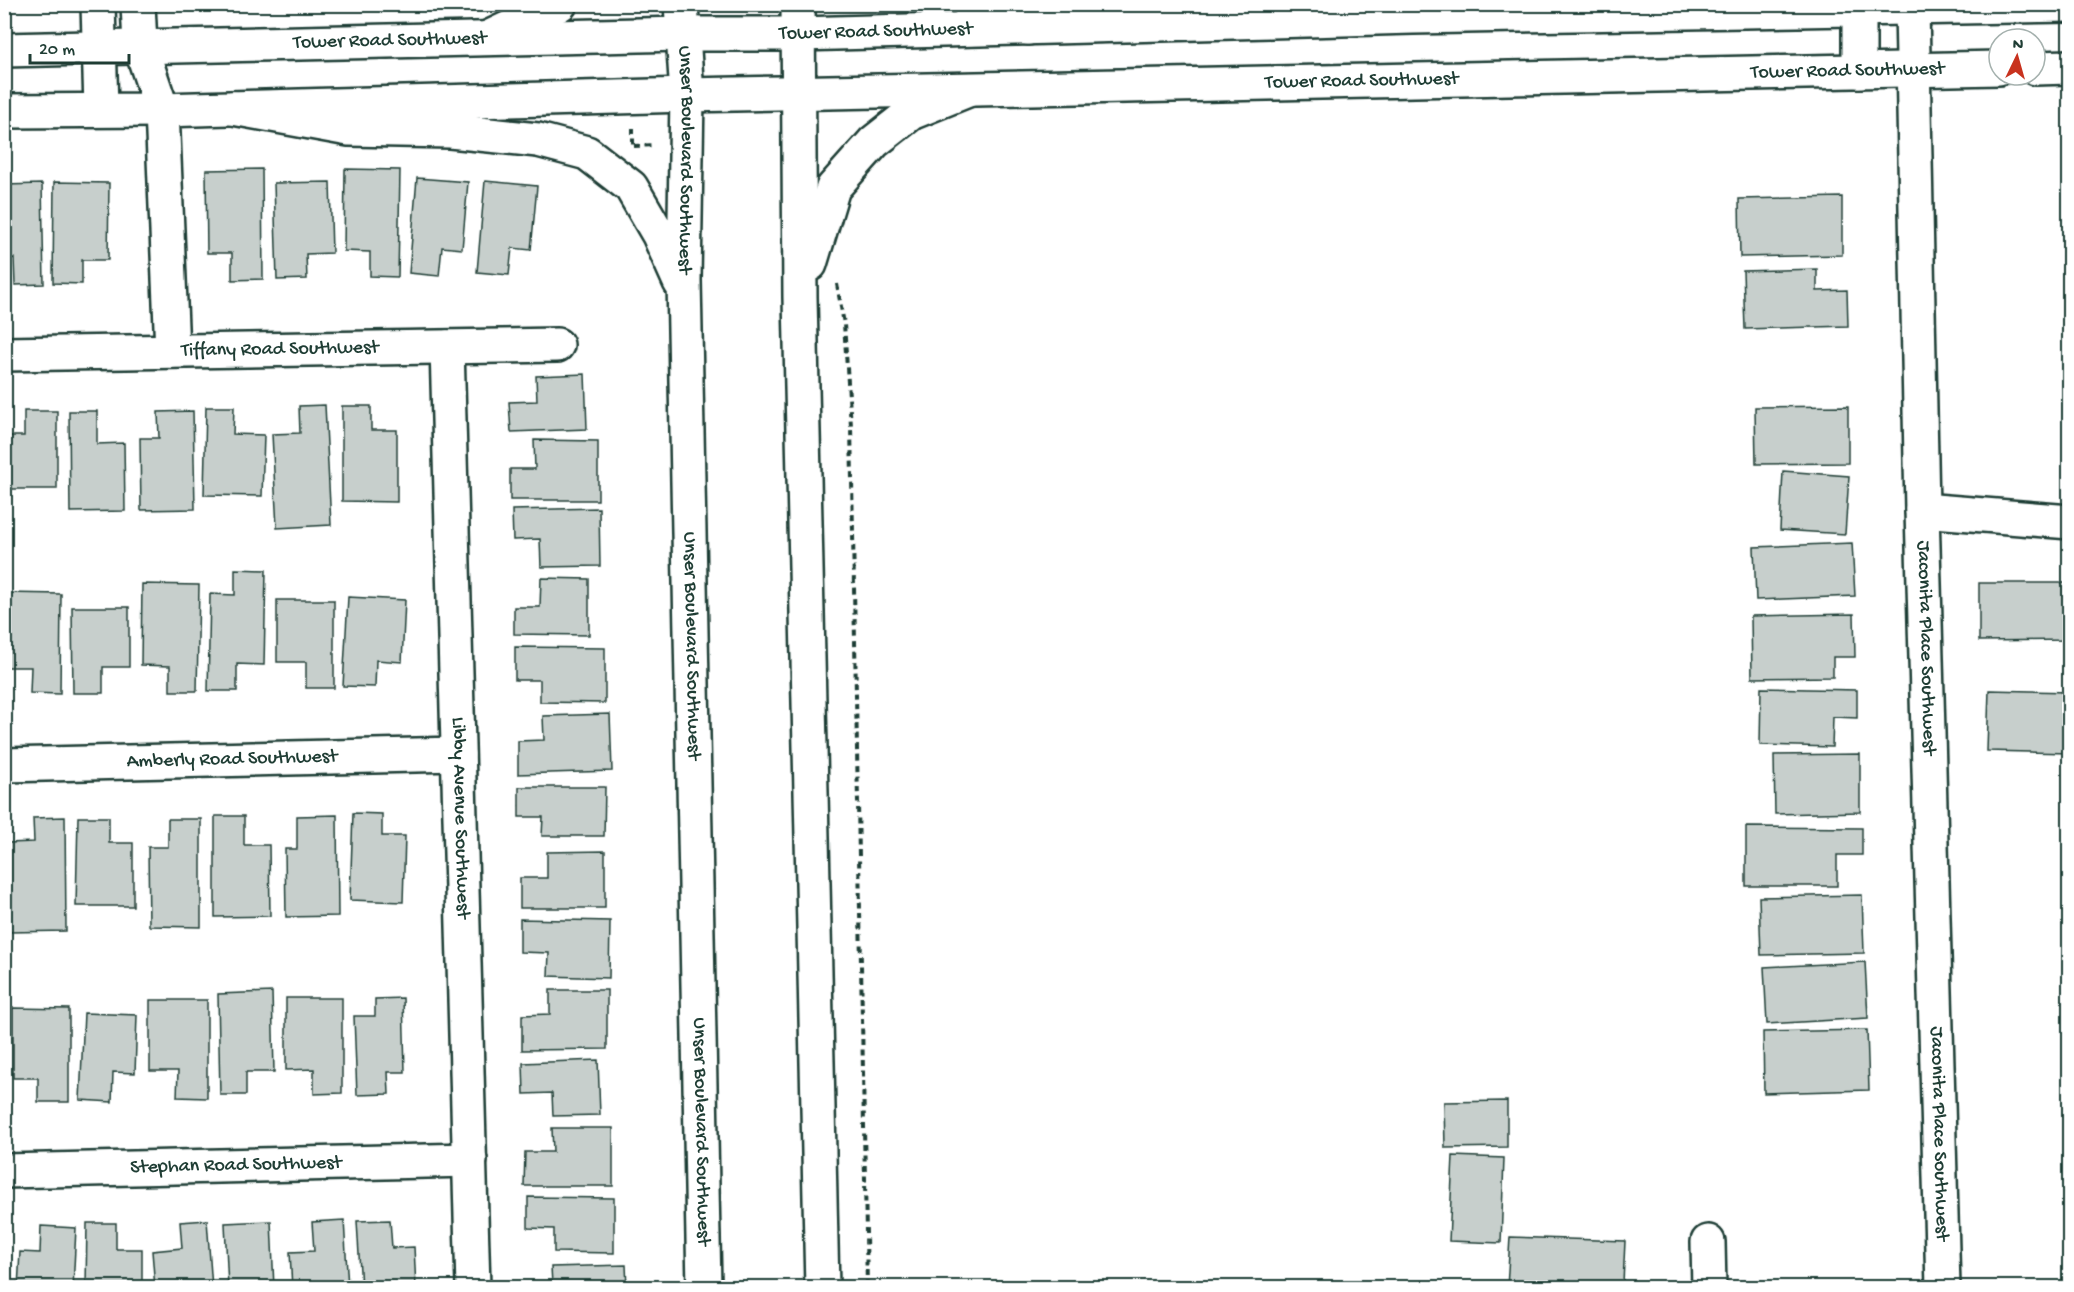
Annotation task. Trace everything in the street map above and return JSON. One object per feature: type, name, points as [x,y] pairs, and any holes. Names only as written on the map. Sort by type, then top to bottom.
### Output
[{"type":"street","points":[[98,4],[101,109]]},
{"type":"street","points":[[138,4],[140,45],[162,110],[172,351]]},
{"type":"street","points":[[488,38],[560,4]]},
{"type":"street","points":[[969,4],[1028,28]]},
{"type":"street","name":"Tower Road Southwest","points":[[4,50],[488,38],[682,19],[799,19],[1028,28],[1859,7],[2070,5]]},
{"type":"street","points":[[1859,7],[1859,71]]},
{"type":"street","name":"Jaconita Place Southwest","points":[[1912,8],[1922,510],[1943,1287]]},
{"type":"street","name":"Unser Boulevard Southwest","points":[[682,19],[687,95],[684,292],[704,1287]]},
{"type":"street","points":[[799,19],[800,297],[822,1287]]},
{"type":"street","points":[[2047,68],[2070,67]]},
{"type":"street","name":"Tower Road Southwest","points":[[4,111],[162,110],[687,95],[1987,68]]},
{"type":"street","points":[[800,297],[833,188],[874,142],[911,113],[968,90]]},
{"type":"street","points":[[233,108],[349,129],[450,131],[538,140],[587,153],[631,187],[659,235],[684,292]]},
{"type":"street","name":"Tiffany Road Southwest","points":[[4,354],[556,345]]},
{"type":"street","name":"Libby Avenue Southwest","points":[[447,347],[473,1287]]},
{"type":"street","points":[[1922,510],[2070,522]]},
{"type":"street","name":"Amberly Road Southwest","points":[[4,765],[458,754]]},
{"type":"street","name":"Stephan Road Southwest","points":[[4,1171],[470,1160]]},
{"type":"street","points":[[1708,1242],[1709,1287]]},
{"type":"path","points":[[633,146],[659,145]]},
{"type":"path","points":[[837,279],[844,324],[851,426],[867,1287]]},
{"type":"building","points":[[262,169],[263,279],[232,280],[232,253],[207,253],[206,170]]},
{"type":"building","points":[[345,169],[400,170],[398,277],[370,276],[370,252],[344,251]]},
{"type":"building","points":[[417,178],[468,182],[462,249],[442,247],[439,276],[409,273]]},
{"type":"building","points":[[485,181],[537,186],[531,250],[512,248],[509,275],[477,272]]},
{"type":"building","points":[[54,182],[109,183],[108,260],[82,260],[82,284],[53,283]]},
{"type":"building","points":[[330,182],[332,253],[306,254],[307,279],[277,280],[274,183]]},
{"type":"building","points":[[42,184],[44,284],[15,285],[14,258],[4,259],[4,185]]},
{"type":"building","points":[[1842,197],[1842,255],[1740,257],[1739,199]]},
{"type":"building","points":[[1817,269],[1817,291],[1847,290],[1848,326],[1745,329],[1743,271]]},
{"type":"building","points":[[585,374],[587,429],[511,432],[509,402],[537,401],[536,376]]},
{"type":"building","points":[[325,405],[331,525],[277,528],[272,434],[300,433],[299,406]]},
{"type":"building","points":[[342,406],[371,406],[371,430],[397,430],[397,502],[342,501]]},
{"type":"building","points":[[1848,406],[1848,463],[1756,464],[1755,407]]},
{"type":"building","points":[[206,407],[234,407],[233,434],[264,435],[262,496],[204,495]]},
{"type":"building","points":[[24,411],[57,411],[57,489],[4,489],[4,436],[24,436]]},
{"type":"building","points":[[69,411],[97,411],[97,444],[124,443],[125,511],[70,512]]},
{"type":"building","points":[[193,411],[195,509],[141,510],[140,438],[159,438],[158,412]]},
{"type":"building","points":[[534,440],[598,441],[598,500],[510,500],[510,469],[535,469]]},
{"type":"building","points":[[1783,471],[1849,476],[1845,534],[1780,530]]},
{"type":"building","points":[[599,508],[600,566],[541,567],[540,539],[513,540],[512,510]]},
{"type":"building","points":[[1852,543],[1855,596],[1756,600],[1754,547]]},
{"type":"building","points":[[235,569],[266,570],[264,665],[237,664],[237,691],[208,691],[210,594],[235,595]]},
{"type":"building","points":[[541,578],[589,579],[589,635],[514,634],[514,607],[540,607]]},
{"type":"building","points":[[1979,583],[2070,583],[2070,640],[1979,641]]},
{"type":"building","points":[[142,584],[199,585],[197,691],[170,691],[170,666],[141,665]]},
{"type":"building","points":[[5,593],[61,594],[60,694],[30,693],[31,667],[4,667]]},
{"type":"building","points":[[348,597],[405,600],[402,662],[376,660],[375,687],[343,686]]},
{"type":"building","points":[[277,600],[334,600],[334,688],[306,688],[306,662],[277,662]]},
{"type":"building","points":[[72,607],[129,607],[129,667],[103,667],[103,693],[73,693]]},
{"type":"building","points":[[1854,614],[1855,657],[1833,657],[1833,677],[1752,678],[1751,616]]},
{"type":"building","points":[[515,647],[605,648],[605,703],[540,702],[540,680],[515,680]]},
{"type":"building","points":[[1761,688],[1857,690],[1857,718],[1833,717],[1832,747],[1760,745]]},
{"type":"building","points":[[1989,690],[2070,692],[2070,753],[1987,751]]},
{"type":"building","points":[[610,714],[612,771],[518,774],[518,741],[544,740],[543,716]]},
{"type":"building","points":[[1860,754],[1860,812],[1775,814],[1774,755]]},
{"type":"building","points":[[519,787],[605,787],[604,836],[542,836],[543,817],[519,817]]},
{"type":"building","points":[[353,813],[382,814],[382,836],[405,836],[403,902],[350,900]]},
{"type":"building","points":[[337,815],[338,916],[286,917],[285,849],[297,849],[297,816]]},
{"type":"building","points":[[215,816],[244,816],[244,845],[269,845],[270,916],[215,917]]},
{"type":"building","points":[[65,817],[66,931],[9,932],[8,843],[34,842],[33,818]]},
{"type":"building","points":[[78,817],[109,817],[109,843],[133,843],[133,906],[76,906]]},
{"type":"building","points":[[168,819],[201,819],[201,927],[149,926],[148,847],[168,847]]},
{"type":"building","points":[[1746,827],[1862,828],[1862,855],[1837,855],[1837,886],[1746,886]]},
{"type":"building","points":[[605,851],[605,908],[520,908],[520,878],[547,878],[547,852]]},
{"type":"building","points":[[1862,895],[1864,953],[1761,955],[1759,897]]},
{"type":"building","points":[[520,919],[610,921],[609,978],[548,976],[549,953],[520,952]]},
{"type":"building","points":[[1865,962],[1868,1018],[1767,1024],[1764,967]]},
{"type":"building","points":[[550,990],[607,990],[607,1049],[522,1050],[522,1015],[550,1014]]},
{"type":"building","points":[[272,992],[274,1072],[246,1072],[246,1095],[220,1095],[218,994]]},
{"type":"building","points":[[286,998],[342,998],[342,1093],[314,1094],[314,1069],[286,1070]]},
{"type":"building","points":[[403,998],[405,1072],[388,1072],[389,1094],[357,1095],[354,1016],[375,1016],[375,999]]},
{"type":"building","points":[[150,1000],[207,1000],[207,1098],[177,1097],[178,1071],[150,1071]]},
{"type":"building","points":[[13,1008],[69,1009],[69,1102],[38,1102],[38,1078],[13,1078]]},
{"type":"building","points":[[84,1013],[137,1015],[135,1073],[113,1072],[112,1102],[80,1100]]},
{"type":"building","points":[[1867,1030],[1869,1090],[1764,1093],[1763,1032]]},
{"type":"building","points":[[598,1060],[600,1115],[553,1116],[552,1093],[524,1094],[523,1063]]},
{"type":"building","points":[[1507,1101],[1507,1147],[1445,1148],[1444,1102]]},
{"type":"building","points":[[552,1128],[613,1128],[613,1186],[524,1186],[525,1152],[553,1152]]},
{"type":"building","points":[[1453,1156],[1504,1158],[1501,1243],[1449,1241]]},
{"type":"building","points":[[528,1197],[614,1198],[614,1253],[554,1252],[554,1229],[528,1228]]},
{"type":"building","points":[[207,1220],[212,1288],[155,1288],[152,1251],[182,1248],[180,1222]]},
{"type":"building","points":[[344,1220],[348,1288],[292,1288],[290,1252],[314,1251],[312,1222]]},
{"type":"building","points":[[390,1220],[392,1248],[414,1247],[416,1288],[361,1288],[357,1221]]},
{"type":"building","points":[[271,1221],[274,1288],[228,1288],[225,1223]]},
{"type":"building","points":[[87,1223],[116,1223],[116,1249],[142,1249],[142,1288],[86,1288]]},
{"type":"building","points":[[41,1226],[76,1228],[73,1288],[18,1288],[20,1252],[40,1253]]},
{"type":"building","points":[[1510,1237],[1625,1241],[1623,1283],[1584,1282],[1584,1288],[1507,1288]]},
{"type":"building","points":[[626,1265],[627,1288],[528,1288],[528,1285],[552,1284],[551,1267]]}]
